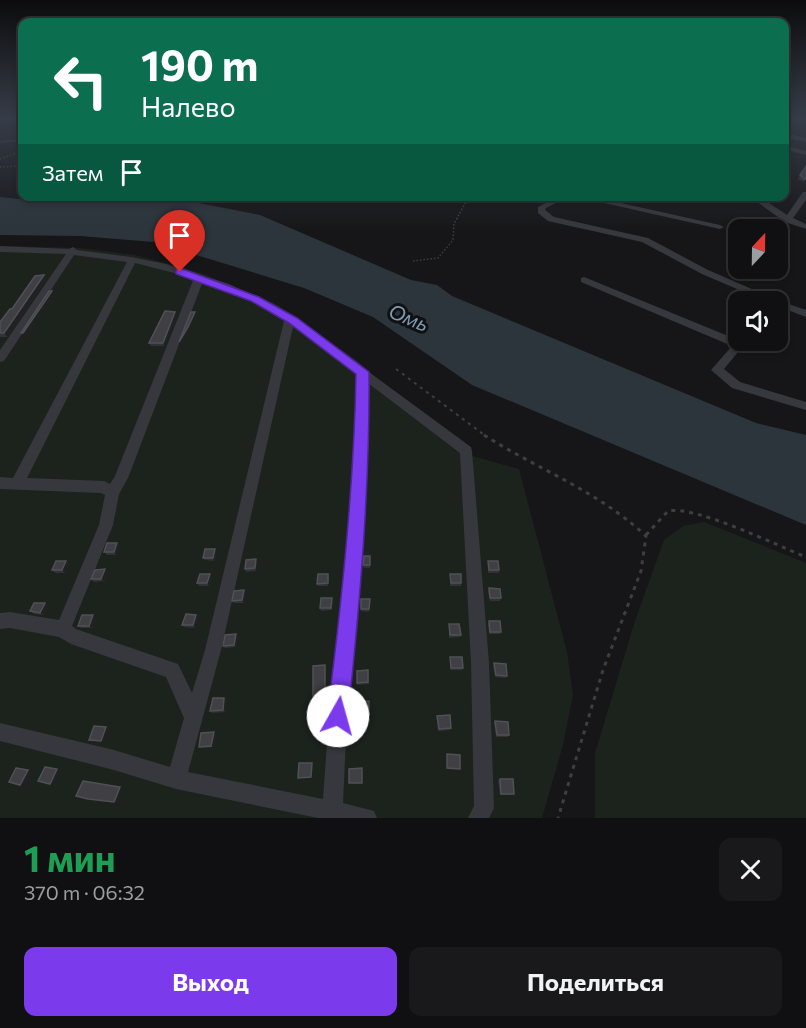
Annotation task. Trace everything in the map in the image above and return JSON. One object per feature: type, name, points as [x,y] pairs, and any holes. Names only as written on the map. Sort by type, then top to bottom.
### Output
[{"type":"street","points":[[806,194],[788,220],[806,227]]},
{"type":"street","points":[[556,201],[542,207],[541,211],[551,219],[645,240],[745,291]]},
{"type":"street","points":[[599,201],[720,227]]},
{"type":"street","points":[[760,201],[786,219]]},
{"type":"street","points":[[1,250],[73,250],[160,265],[255,299],[290,319],[466,451],[480,663],[484,808],[478,818]]},
{"type":"street","points":[[0,358],[73,250]]},
{"type":"street","points":[[18,482],[132,260]]},
{"type":"street","points":[[63,629],[106,525],[112,493],[121,478],[199,278]]},
{"type":"street","points":[[584,280],[728,338]]},
{"type":"street","points":[[788,307],[806,314]]},
{"type":"street","points":[[176,779],[213,650],[290,319]]},
{"type":"street","points":[[734,351],[717,370],[736,385],[806,406]]},
{"type":"street","points":[[332,813],[338,716],[350,623],[362,438],[362,372]]},
{"type":"street","points":[[0,483],[104,487],[112,493]]},
{"type":"street","points":[[0,621],[10,620],[63,629],[71,636],[172,670],[194,718]]},
{"type":"street","points":[[0,732],[114,760],[176,779],[332,813],[367,818]]},
{"type":"path","points":[[0,167],[18,166]]},
{"type":"path","points":[[413,261],[438,258],[453,240],[454,224],[466,201]]},
{"type":"path","points":[[396,369],[487,437],[600,498],[628,517],[646,536]]},
{"type":"path","points":[[558,818],[603,670],[641,571],[646,536],[663,515],[671,510],[685,511],[806,557]]},
{"type":"shaded area","points":[[0,246],[80,248],[135,255],[201,273],[276,304],[359,362],[408,413],[465,454],[519,469],[567,652],[573,695],[563,745],[542,818],[0,818]]},
{"type":"shaded area","points":[[704,522],[806,563],[806,818],[595,818],[595,753],[635,621],[664,540],[683,526]]},
{"type":"water","name":"Омь","points":[[0,197],[18,199],[18,201],[189,201],[260,215],[411,280],[437,285],[452,296],[756,423],[806,435],[806,525],[472,385],[373,317],[304,288],[154,242],[80,236],[0,235]]},
{"type":"building","points":[[806,166],[806,178],[805,179],[800,175]]},
{"type":"building","points":[[44,275],[4,333],[0,333],[0,322],[35,276]]},
{"type":"building","points":[[49,291],[52,291],[21,333]]},
{"type":"building","points":[[165,311],[175,312],[163,343],[149,343]]},
{"type":"building","points":[[191,312],[195,312],[179,342]]},
{"type":"building","points":[[107,543],[117,543],[114,552],[104,552]]},
{"type":"building","points":[[205,549],[215,549],[213,558],[203,558]]},
{"type":"building","points":[[364,556],[370,556],[370,565],[363,565]]},
{"type":"building","points":[[256,559],[255,568],[245,569],[246,560]]},
{"type":"building","points":[[56,561],[66,561],[62,570],[52,570]]},
{"type":"building","points":[[488,561],[498,561],[499,570],[489,570]]},
{"type":"building","points":[[105,569],[101,579],[91,579],[95,570]]},
{"type":"building","points":[[200,574],[210,574],[207,583],[197,583]]},
{"type":"building","points":[[318,574],[328,574],[328,583],[317,584]]},
{"type":"building","points":[[450,574],[461,574],[461,583],[451,583]]},
{"type":"building","points":[[489,588],[500,589],[501,598],[490,598]]},
{"type":"building","points":[[244,590],[242,600],[232,601],[234,591]]},
{"type":"building","points":[[321,598],[332,598],[331,608],[320,608]]},
{"type":"building","points":[[361,599],[370,599],[369,609],[361,609]]},
{"type":"building","points":[[34,603],[45,603],[40,613],[30,611]]},
{"type":"building","points":[[186,614],[196,615],[193,625],[182,625]]},
{"type":"building","points":[[82,615],[93,615],[89,626],[78,626]]},
{"type":"building","points":[[489,621],[500,621],[501,632],[490,632]]},
{"type":"building","points":[[449,624],[459,624],[461,635],[450,635]]},
{"type":"building","points":[[236,634],[234,645],[223,646],[225,635]]},
{"type":"building","points":[[450,657],[462,657],[463,668],[451,668]]},
{"type":"building","points":[[494,663],[506,664],[507,676],[496,675]]},
{"type":"building","points":[[325,665],[325,706],[313,707],[313,666]]},
{"type":"building","points":[[368,670],[368,682],[357,683],[357,671]]},
{"type":"building","points":[[213,698],[224,698],[223,710],[210,711]]},
{"type":"building","points":[[369,701],[369,714],[357,714],[357,702]]},
{"type":"building","points":[[450,715],[451,728],[439,729],[437,716]]},
{"type":"building","points":[[495,721],[508,722],[509,735],[497,735]]},
{"type":"building","points":[[94,726],[106,727],[101,741],[89,740]]},
{"type":"building","points":[[214,732],[211,746],[199,747],[201,733]]},
{"type":"building","points":[[447,754],[460,755],[460,769],[447,768]]},
{"type":"building","points":[[299,763],[312,763],[311,777],[298,778]]},
{"type":"building","points":[[45,767],[57,769],[50,784],[38,781]]},
{"type":"building","points":[[16,768],[28,770],[20,785],[9,782]]},
{"type":"building","points":[[362,768],[362,783],[349,783],[349,769]]},
{"type":"building","points":[[500,779],[513,779],[514,794],[501,794]]},
{"type":"building","points":[[83,781],[120,787],[114,802],[88,799],[76,796]]},
{"type":"route","points":[[180,272],[255,299],[293,321],[362,372],[362,438],[352,600],[338,716]]}]
